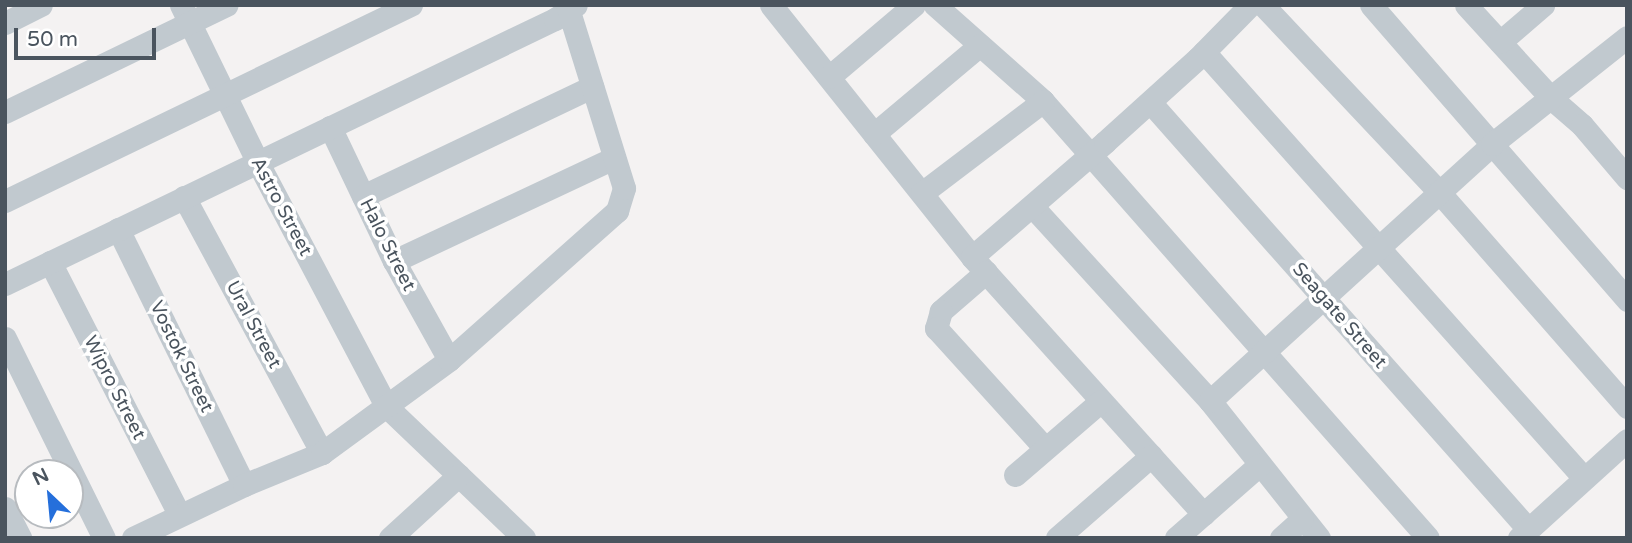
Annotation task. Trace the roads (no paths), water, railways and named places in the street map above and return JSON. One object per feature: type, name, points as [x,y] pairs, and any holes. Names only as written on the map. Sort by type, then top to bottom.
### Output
[{"type":"street","points":[[5,23],[41,5]]},
{"type":"street","points":[[5,112],[185,14],[226,5]]},
{"type":"street","points":[[5,201],[411,5]]},
{"type":"street","points":[[829,77],[915,5]]},
{"type":"street","points":[[935,5],[1043,101],[1428,538]]},
{"type":"street","points":[[1045,448],[936,328],[942,312],[979,265],[1032,206],[1150,102],[1250,5]]},
{"type":"street","points":[[1263,5],[1439,192],[1627,407]]},
{"type":"street","points":[[1371,5],[1627,300]]},
{"type":"street","points":[[1466,5],[1551,98],[1582,125],[1627,178]]},
{"type":"street","points":[[1500,43],[1543,5]]},
{"type":"street","points":[[5,284],[570,7],[624,188],[617,211],[449,360],[322,453],[179,514],[133,538]]},
{"type":"street","points":[[782,9],[829,77],[979,265],[1203,514]]},
{"type":"street","name":"Astro Street","points":[[185,14],[257,161],[386,406],[459,475],[514,534]]},
{"type":"street","points":[[1210,401],[1492,144],[1627,37]]},
{"type":"street","points":[[874,134],[980,45]]},
{"type":"street","points":[[1204,52],[1584,478]]},
{"type":"street","points":[[363,196],[592,88]]},
{"type":"street","points":[[922,193],[1043,101]]},
{"type":"street","name":"Seagate Street","points":[[1150,102],[1324,298],[1523,533]]},
{"type":"street","name":"Halo Street","points":[[330,127],[394,261],[449,360]]},
{"type":"street","points":[[394,261],[614,158]]},
{"type":"street","name":"Ural Street","points":[[184,197],[322,453]]},
{"type":"street","points":[[1032,206],[1210,401],[1319,538]]},
{"type":"street","name":"Vostok Street","points":[[118,229],[244,485]]},
{"type":"street","name":"Wipro Street","points":[[50,262],[179,514]]},
{"type":"street","points":[[5,338],[104,538]]},
{"type":"street","points":[[1015,475],[1101,401]]},
{"type":"street","points":[[1523,533],[1627,440]]},
{"type":"street","points":[[1058,538],[1151,456]]},
{"type":"street","points":[[1176,538],[1259,465]]},
{"type":"street","points":[[390,538],[459,475]]},
{"type":"street","points":[[5,508],[20,538]]},
{"type":"street","points":[[1281,538],[1302,519]]}]
